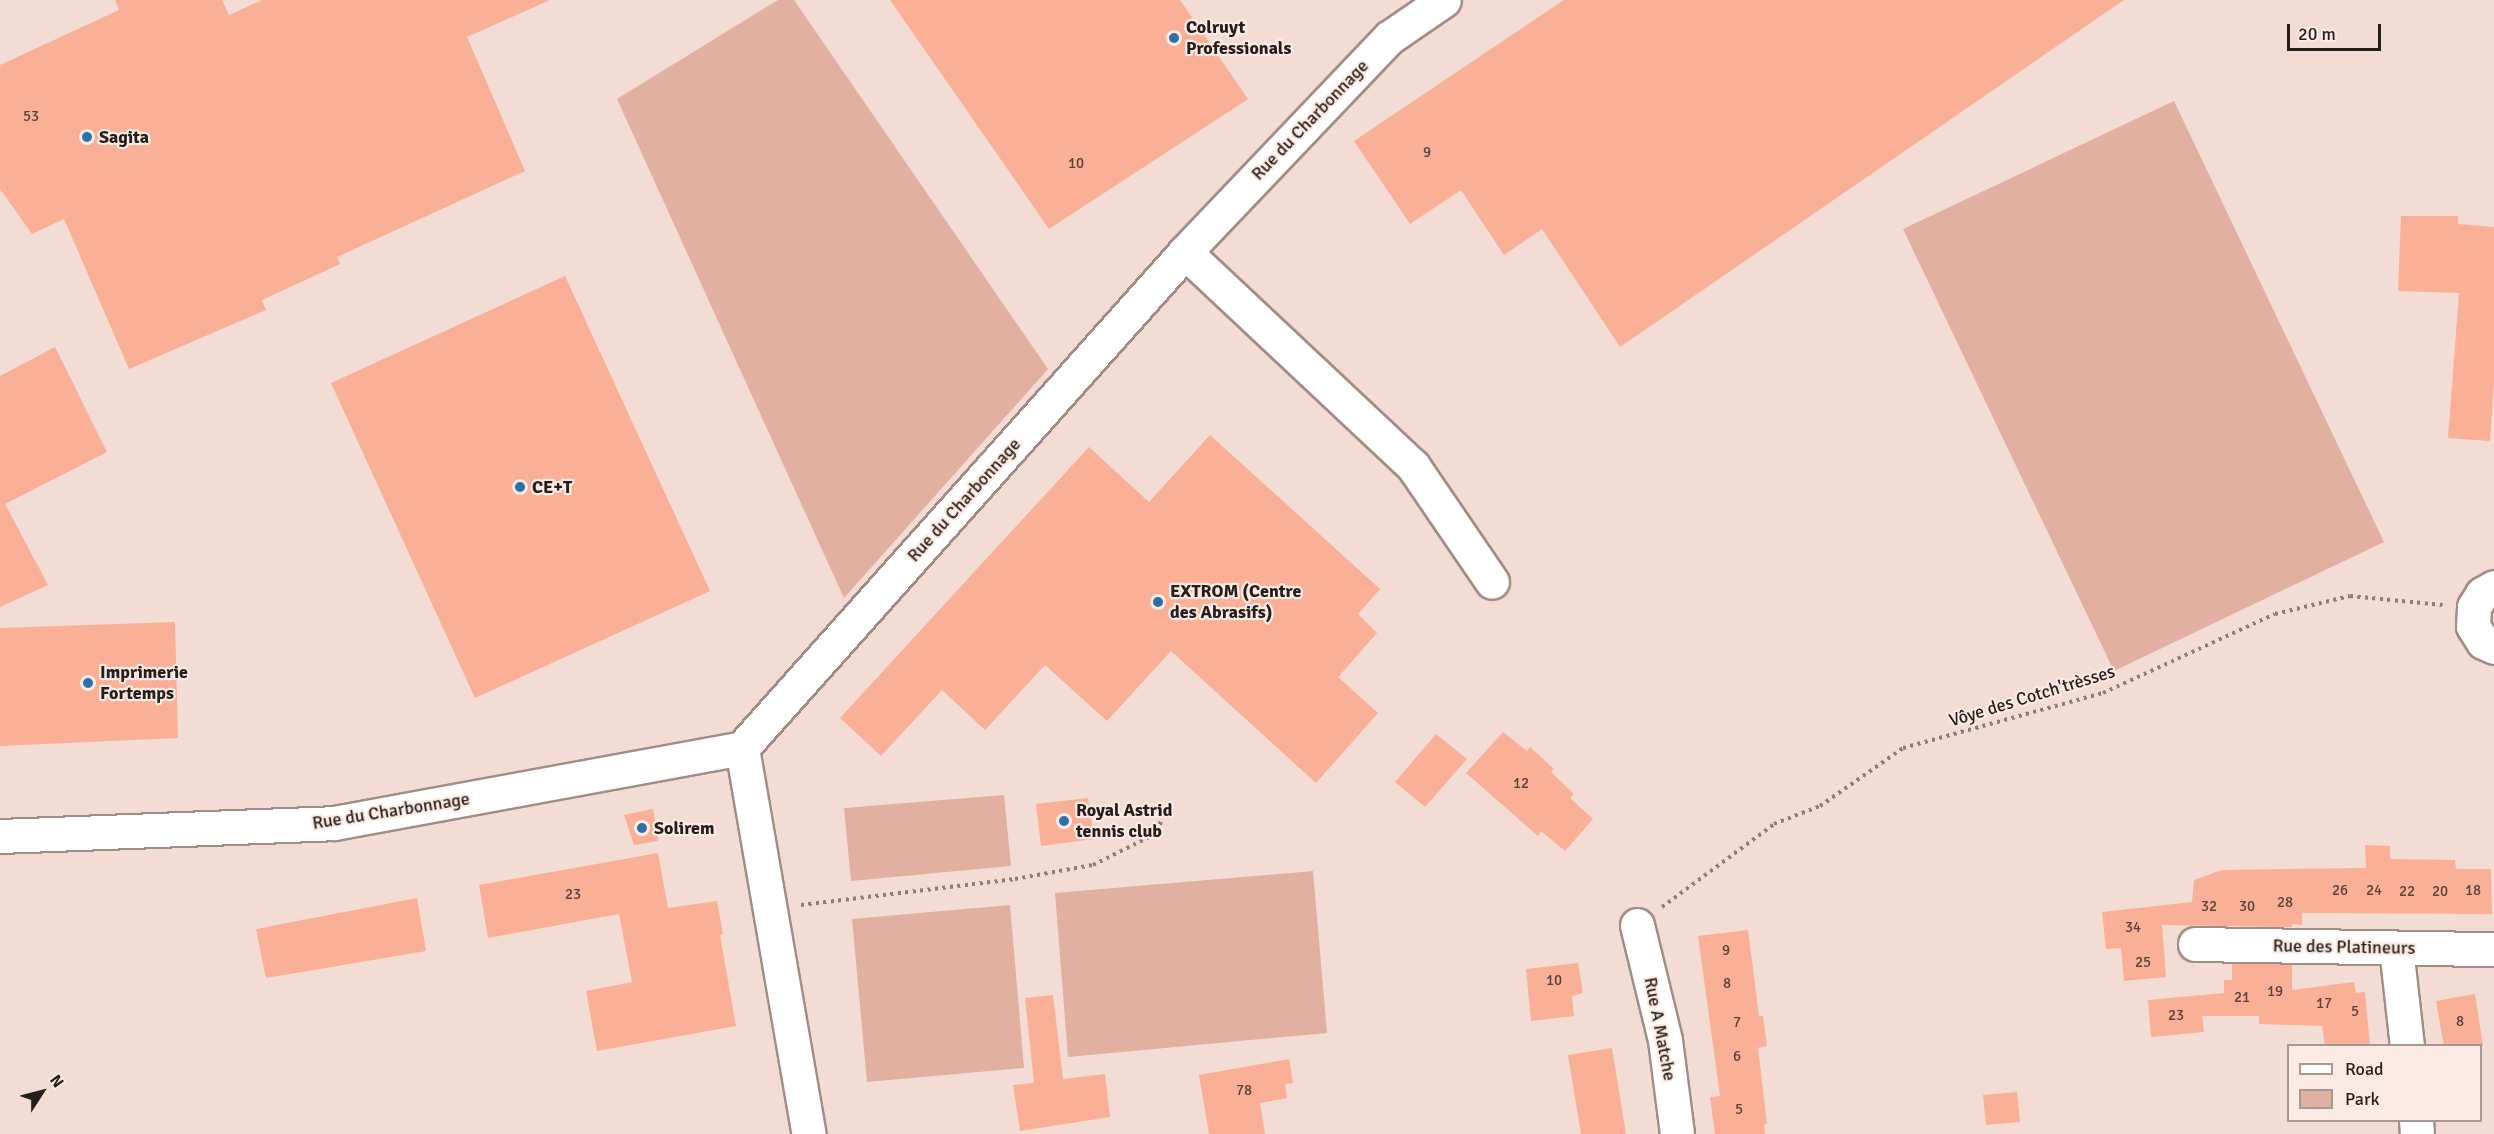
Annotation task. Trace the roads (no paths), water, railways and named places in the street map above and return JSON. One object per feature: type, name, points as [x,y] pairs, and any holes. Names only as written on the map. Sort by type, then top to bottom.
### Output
[{"type":"street","name":"Rue du Charbonnage","points":[[0,836],[334,823],[742,748],[1185,252],[1390,36],[1444,0]]},
{"type":"street","points":[[1185,252],[1413,466],[1492,582]]},
{"type":"street","points":[[2484,597],[2473,626],[2483,642],[2494,647]]},
{"type":"street","points":[[742,748],[809,1134]]},
{"type":"street","name":"Rue A Matche","points":[[1637,925],[1665,1040],[1677,1134]]},
{"type":"street","name":"Rue des Platineurs","points":[[2195,944],[2494,949]]},
{"type":"street","points":[[2397,948],[2407,1044]]},
{"type":"place","name":"Colruyt Professionals","points":[[1174,38]]},
{"type":"place","name":"Sagita","points":[[87,137]]},
{"type":"place","name":"CE+T","points":[[520,487]]},
{"type":"place","name":"EXTROM (Centre des Abrasifs)","points":[[1158,602]]},
{"type":"place","name":"Imprimerie Fortemps","points":[[88,683]]},
{"type":"place","name":"Royal Astrid tennis club","points":[[1064,821]]},
{"type":"place","name":"Solirem","points":[[642,828]]}]
